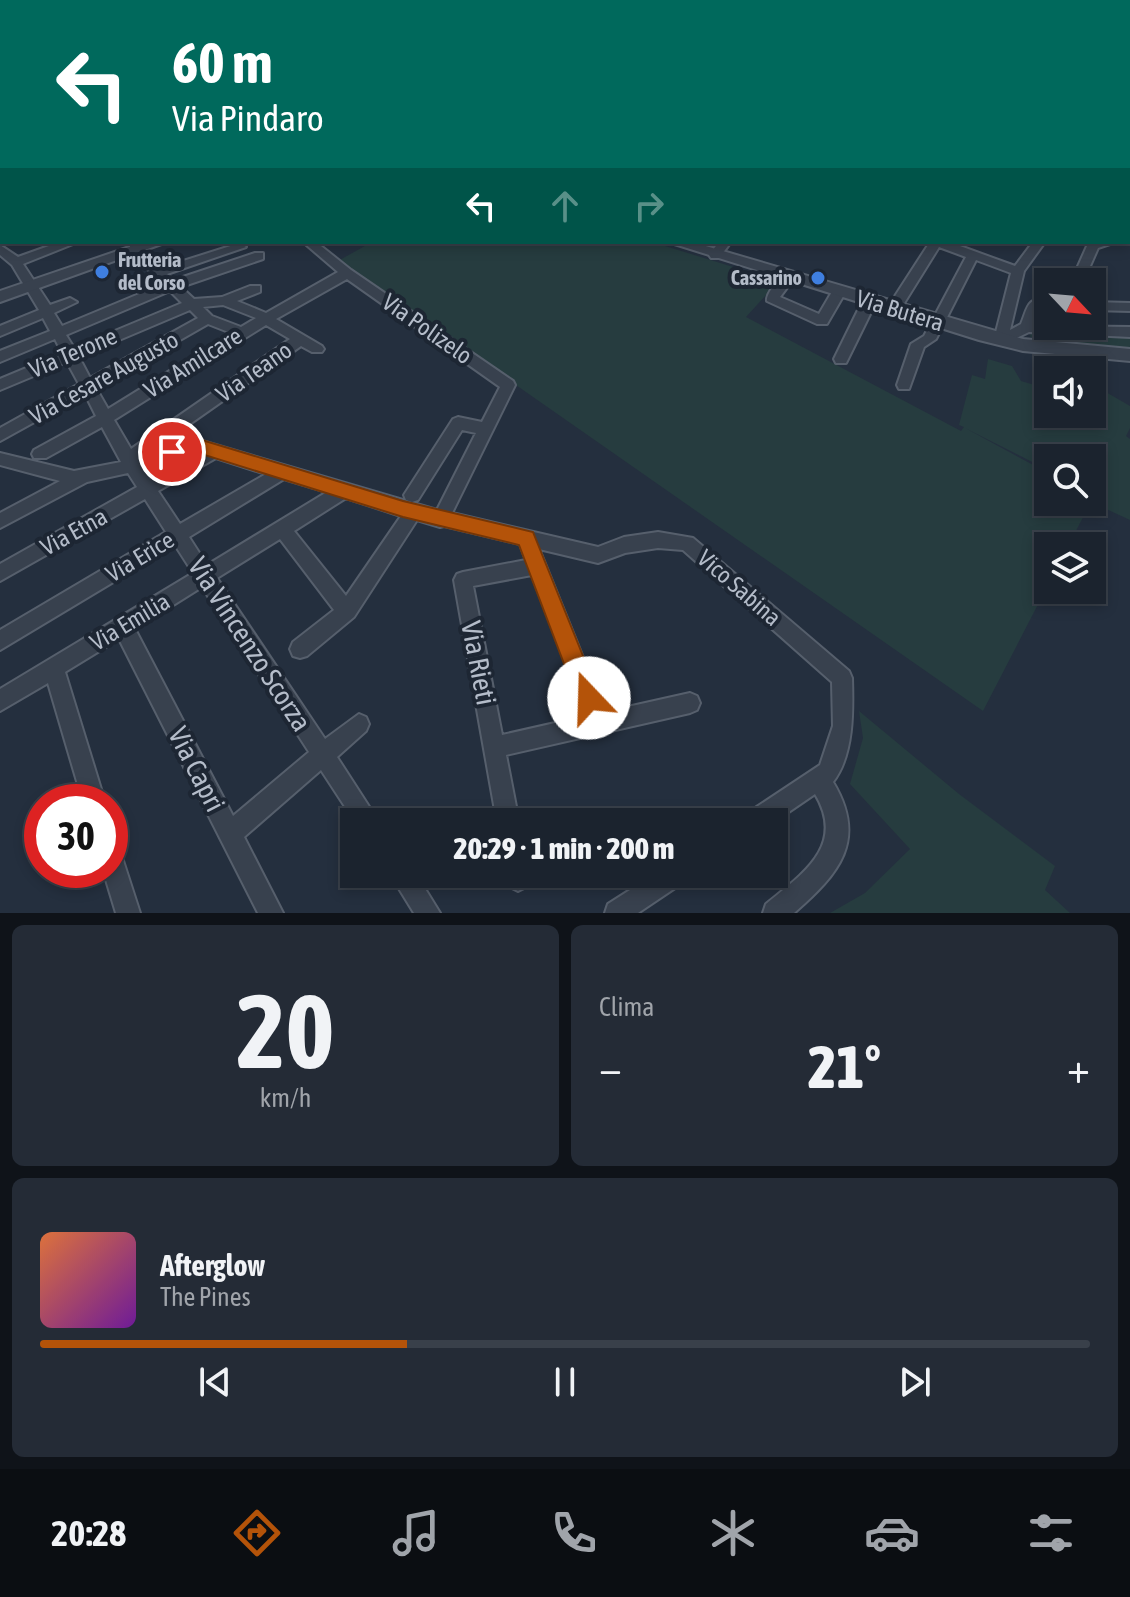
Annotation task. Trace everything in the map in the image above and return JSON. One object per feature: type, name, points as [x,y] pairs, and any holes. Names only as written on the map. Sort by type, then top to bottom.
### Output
[{"type":"street","points":[[16,262],[66,244]]},
{"type":"street","points":[[0,297],[152,244]]},
{"type":"street","name":"Via Polizelo","points":[[311,244],[347,273],[508,385],[440,520]]},
{"type":"street","name":"Via Butera","points":[[691,244],[720,248],[789,277],[1001,340],[1023,345],[1130,355]]},
{"type":"street","points":[[893,310],[919,269],[941,244]]},
{"type":"street","points":[[945,244],[1018,271]]},
{"type":"street","points":[[1001,340],[1018,271],[1038,244]]},
{"type":"street","points":[[1083,268],[1093,246],[1102,244]]},
{"type":"street","name":"Via Vincenzo Scorza","points":[[0,247],[16,262],[32,285],[130,462],[359,808]]},
{"type":"street","points":[[160,272],[240,247]]},
{"type":"street","points":[[134,249],[207,319],[242,332]]},
{"type":"street","points":[[904,385],[918,344],[929,339],[973,255]]},
{"type":"street","points":[[0,357],[173,285],[259,256]]},
{"type":"street","name":"Via Amilcare","points":[[40,454],[105,418],[242,332],[347,273]]},
{"type":"street","points":[[789,277],[772,298],[822,321],[838,293]]},
{"type":"street","points":[[224,301],[255,289]]},
{"type":"street","points":[[224,301],[253,311],[317,349]]},
{"type":"street","name":"Via Terone","points":[[0,385],[192,304],[224,301]]},
{"type":"street","points":[[0,331],[70,302]]},
{"type":"street","points":[[841,359],[869,302]]},
{"type":"street","points":[[1106,306],[1130,307]]},
{"type":"street","points":[[1027,327],[1034,310]]},
{"type":"street","name":"Via Cesare Augusto","points":[[0,435],[89,388],[207,319]]},
{"type":"street","points":[[1001,340],[1027,327],[1130,332]]},
{"type":"street","name":"Via Teano","points":[[130,462],[301,339]]},
{"type":"street","points":[[300,649],[347,611],[458,423],[486,429]]},
{"type":"street","name":"Vico Sabina","points":[[130,462],[192,444],[342,492],[412,504],[440,520],[598,555],[624,545],[658,540],[687,543],[842,678],[843,726],[823,775]]},
{"type":"street","name":"Via Etna","points":[[0,573],[214,451]]},
{"type":"street","points":[[3,464],[74,478],[130,462]]},
{"type":"street","name":"Via Erice","points":[[0,641],[281,473]]},
{"type":"street","points":[[0,521],[86,475]]},
{"type":"street","name":"Via Emilia","points":[[0,701],[342,492]]},
{"type":"street","points":[[282,529],[347,611]]},
{"type":"street","points":[[526,538],[599,724]]},
{"type":"street","name":"Via Rieti","points":[[506,808],[463,580],[538,566]]},
{"type":"street","name":"Via Capri","points":[[123,626],[271,913]]},
{"type":"street","points":[[54,668],[89,784]]},
{"type":"street","points":[[495,747],[690,703]]},
{"type":"street","points":[[230,834],[359,724]]},
{"type":"street","points":[[775,808],[823,775],[838,814],[839,837],[825,864],[802,890],[775,913]]},
{"type":"street","points":[[120,888],[128,913]]},
{"type":"street","points":[[411,888],[428,913]]},
{"type":"street","points":[[617,913],[655,888]]},
{"type":"green space","points":[[368,244],[659,244],[779,281],[746,317],[961,431],[964,427],[959,425],[972,375],[985,379],[988,359],[1012,366],[1021,381],[1034,385],[1034,428],[1106,428],[1106,392],[1130,406],[1130,428],[1126,436],[1130,439],[1130,520],[1106,509],[1106,444],[1034,444],[1034,463],[965,428],[1034,465],[1034,516],[1084,516],[1075,532],[1034,532],[1034,604],[1038,604],[983,711],[338,261]]},
{"type":"green space","points":[[1130,337],[1130,349],[1034,340]]},
{"type":"green space","points":[[859,711],[959,794],[1055,866],[1045,890],[1070,913],[830,913],[865,893],[910,849],[850,784],[863,738]]},
{"type":"place","name":"Frutteria del Corso","points":[[102,272]]},
{"type":"place","name":"Cassarino","points":[[818,278]]},
{"type":"route","points":[[172,452],[192,444],[440,520],[526,538],[589,698]]}]
